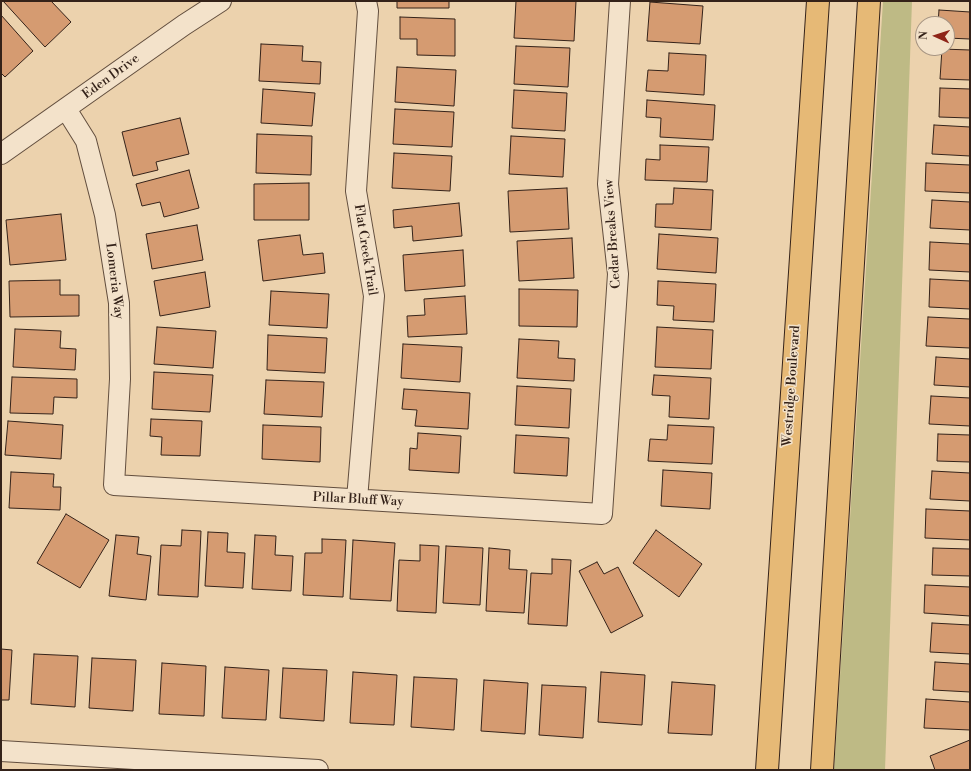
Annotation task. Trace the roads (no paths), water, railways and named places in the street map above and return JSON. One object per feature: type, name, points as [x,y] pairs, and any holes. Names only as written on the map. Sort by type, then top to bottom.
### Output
[{"type":"main road","name":"Westridge Boulevard","points":[[767,770],[818,1]]},
{"type":"main road","points":[[822,770],[869,1]]},
{"type":"street","name":"Eden Drive","points":[[1,154],[184,25],[221,1]]},
{"type":"street","name":"Flat Creek Trail","points":[[357,500],[374,296],[356,191],[368,11],[366,1]]},
{"type":"street","name":"Cedar Breaks View","points":[[602,514],[618,274],[608,184],[620,1]]},
{"type":"street","name":"Lomeria Way","points":[[66,109],[86,141],[105,215],[119,303],[120,379],[114,485]]},
{"type":"street","name":"Pillar Bluff Way","points":[[114,485],[602,514]]},
{"type":"street","points":[[1,751],[27,761],[312,770]]}]
